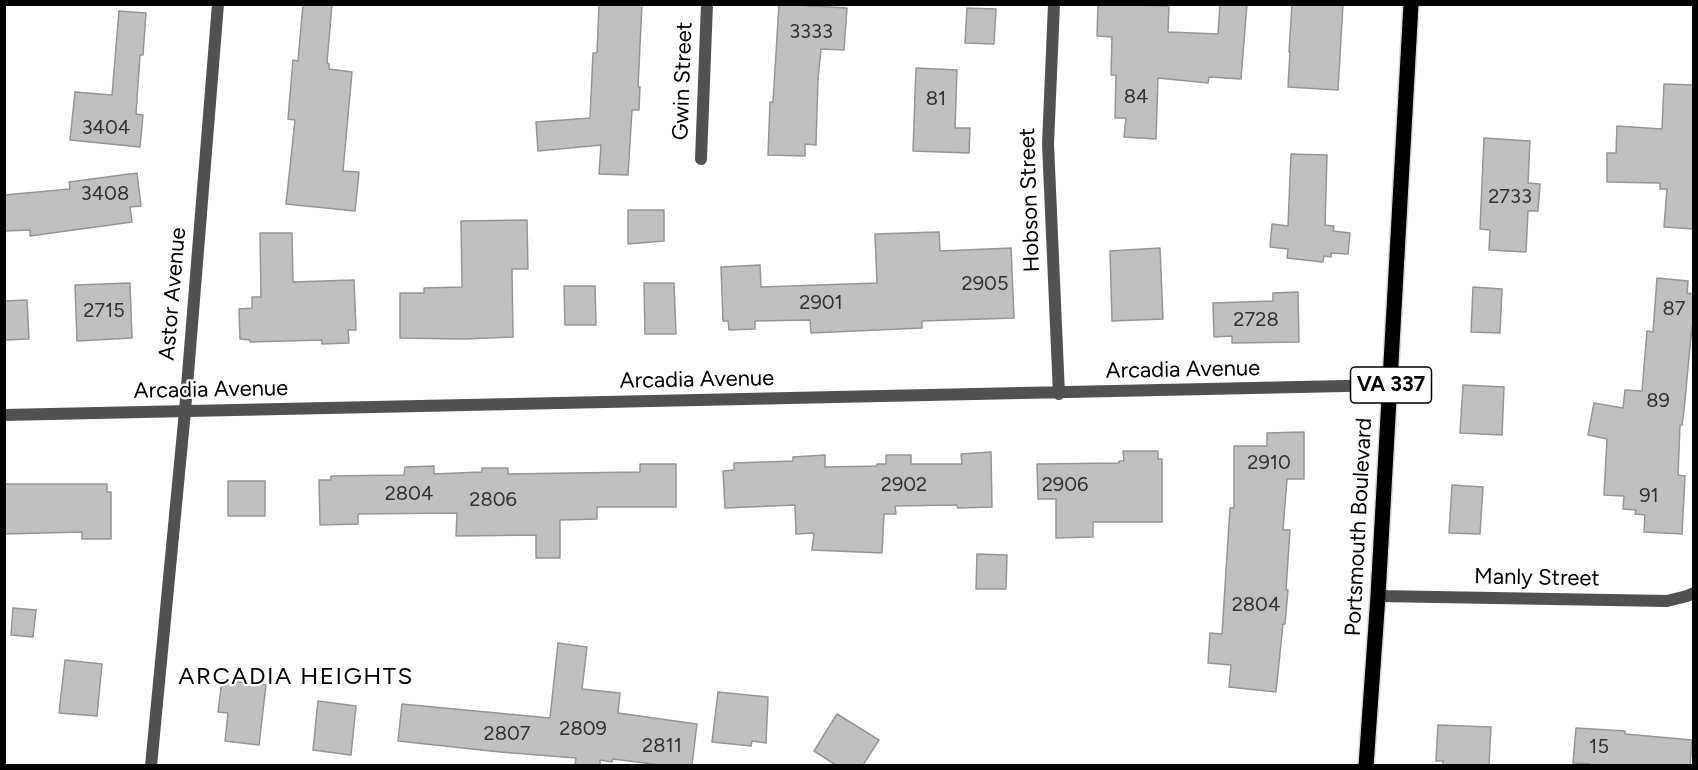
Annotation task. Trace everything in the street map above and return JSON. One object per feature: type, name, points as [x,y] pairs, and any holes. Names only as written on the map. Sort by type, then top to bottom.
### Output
[{"type":"main road","name":"Portsmouth Boulevard","points":[[1366,765],[1391,386],[1411,4]]},
{"type":"street","name":"Astor Avenue","points":[[151,765],[185,411],[218,4]]},
{"type":"street","name":"Gwin Street","points":[[701,159],[707,4]]},
{"type":"street","name":"Hobson Street","points":[[1054,4],[1048,144],[1059,394]]},
{"type":"street","name":"Arcadia Avenue","points":[[4,415],[1391,386]]},
{"type":"street","name":"Manly Street","points":[[1378,596],[1667,602],[1694,592]]},
{"type":"building","points":[[303,4],[332,4],[327,63],[329,69],[352,72],[343,171],[359,172],[355,211],[286,204],[295,120],[288,119],[293,60],[298,61]]},
{"type":"building","points":[[599,4],[642,4],[639,110],[632,110],[628,175],[599,174],[601,145],[538,151],[536,122],[590,118],[593,53],[597,53]]},
{"type":"building","points":[[779,4],[847,8],[844,50],[821,49],[816,145],[805,144],[805,156],[768,155],[770,102],[773,102]]},
{"type":"building","points":[[1098,4],[1169,6],[1168,32],[1218,34],[1220,4],[1247,4],[1241,79],[1209,77],[1208,83],[1158,78],[1156,139],[1124,137],[1126,118],[1115,118],[1116,75],[1111,75],[1112,37],[1097,36]]},
{"type":"building","points":[[1292,4],[1343,4],[1338,90],[1288,87]]},
{"type":"building","points":[[967,8],[996,9],[994,44],[965,43]]},
{"type":"building","points":[[119,11],[146,13],[143,55],[140,55],[136,114],[143,115],[140,147],[70,140],[75,92],[112,95]]},
{"type":"building","points":[[916,68],[957,70],[955,128],[970,128],[969,153],[913,151]]},
{"type":"building","points":[[1664,84],[1694,85],[1694,229],[1664,227],[1667,189],[1660,189],[1660,183],[1607,182],[1607,153],[1616,153],[1617,126],[1662,129]]},
{"type":"building","points":[[1484,138],[1530,141],[1528,183],[1540,184],[1538,211],[1528,211],[1526,252],[1489,250],[1490,230],[1480,229]]},
{"type":"building","points":[[1291,154],[1327,155],[1325,225],[1334,226],[1333,231],[1350,233],[1348,254],[1331,253],[1331,257],[1324,256],[1323,262],[1287,258],[1288,249],[1270,247],[1272,224],[1288,226]]},
{"type":"building","points":[[137,173],[141,206],[130,207],[132,222],[30,236],[30,230],[4,231],[4,195],[70,189],[69,182]]},
{"type":"building","points":[[628,210],[664,210],[664,241],[628,244]]},
{"type":"building","points":[[527,220],[528,269],[512,269],[513,337],[400,338],[400,293],[424,293],[424,288],[462,287],[461,221]]},
{"type":"building","points":[[939,232],[940,251],[1011,248],[1014,318],[922,321],[922,328],[811,333],[810,320],[755,321],[755,329],[729,330],[728,321],[723,321],[721,267],[760,265],[761,287],[877,283],[875,234]]},
{"type":"building","points":[[260,233],[292,233],[293,282],[354,280],[356,330],[348,330],[349,343],[322,344],[322,340],[250,342],[250,340],[240,339],[239,309],[252,308],[252,297],[261,297]]},
{"type":"building","points":[[1160,248],[1163,319],[1112,321],[1110,251]]},
{"type":"building","points":[[1657,278],[1688,281],[1687,293],[1694,294],[1694,327],[1692,326],[1684,410],[1682,425],[1680,425],[1678,475],[1685,476],[1682,534],[1644,532],[1645,515],[1635,514],[1636,510],[1623,509],[1624,496],[1604,495],[1607,439],[1588,435],[1594,403],[1623,408],[1625,390],[1642,391],[1647,331],[1653,332]]},
{"type":"building","points":[[130,283],[132,338],[77,341],[75,285]]},
{"type":"building","points":[[644,283],[674,283],[676,334],[645,334]]},
{"type":"building","points":[[564,286],[595,286],[596,325],[565,325]]},
{"type":"building","points":[[1473,287],[1502,289],[1500,333],[1471,332]]},
{"type":"building","points":[[1298,292],[1299,342],[1232,343],[1232,336],[1214,337],[1213,303],[1273,301],[1273,293]]},
{"type":"building","points":[[27,300],[29,339],[4,340],[4,301]]},
{"type":"building","points":[[1463,385],[1504,387],[1502,435],[1460,433]]},
{"type":"building","points":[[1304,432],[1304,479],[1287,479],[1283,530],[1290,530],[1286,590],[1288,590],[1276,692],[1229,687],[1231,665],[1208,663],[1210,633],[1222,634],[1230,508],[1234,508],[1234,446],[1267,446],[1267,433]]},
{"type":"building","points":[[1123,451],[1158,451],[1158,459],[1162,459],[1162,522],[1093,522],[1093,537],[1056,538],[1056,499],[1038,499],[1037,464],[1119,463],[1119,461],[1124,461]]},
{"type":"building","points":[[991,452],[992,507],[895,506],[896,514],[884,514],[882,553],[812,550],[814,533],[796,534],[795,505],[725,508],[723,471],[734,470],[734,463],[793,461],[793,457],[825,455],[825,467],[877,466],[877,464],[886,464],[886,455],[911,455],[911,464],[962,464],[961,454]]},
{"type":"building","points":[[640,464],[676,464],[676,507],[597,507],[597,519],[560,520],[560,558],[536,558],[536,535],[456,536],[457,513],[358,514],[358,524],[320,525],[319,480],[331,480],[331,476],[404,475],[405,467],[434,466],[434,474],[482,472],[482,468],[508,468],[508,474],[640,472]]},
{"type":"building","points":[[228,481],[265,481],[265,516],[228,516]]},
{"type":"building","points":[[4,484],[107,484],[107,492],[111,492],[111,539],[82,539],[82,532],[4,534]]},
{"type":"building","points":[[1452,485],[1483,487],[1480,534],[1449,533]]},
{"type":"building","points":[[977,554],[1007,555],[1006,589],[976,589]]},
{"type":"building","points":[[13,608],[36,610],[33,637],[11,635]]},
{"type":"building","points":[[558,643],[587,647],[582,689],[620,693],[618,713],[697,724],[692,765],[661,765],[613,759],[612,762],[600,760],[600,765],[575,765],[576,758],[398,741],[402,704],[550,718]]},
{"type":"building","points":[[65,660],[102,664],[97,716],[59,713]]},
{"type":"building","points":[[222,680],[266,685],[259,745],[225,741],[228,713],[218,712]]},
{"type":"building","points":[[718,692],[768,697],[766,743],[752,741],[751,746],[712,742]]},
{"type":"building","points":[[318,701],[356,706],[351,755],[313,750]]},
{"type":"building","points":[[837,714],[879,740],[863,765],[836,765],[814,751]]},
{"type":"building","points":[[1438,725],[1491,727],[1489,765],[1443,765],[1443,761],[1436,761]]},
{"type":"building","points":[[1576,728],[1625,731],[1625,734],[1692,740],[1690,765],[1573,763]]},
{"type":"district","name":"ARCADIA HEIGHTS","points":[[296,677]]}]
